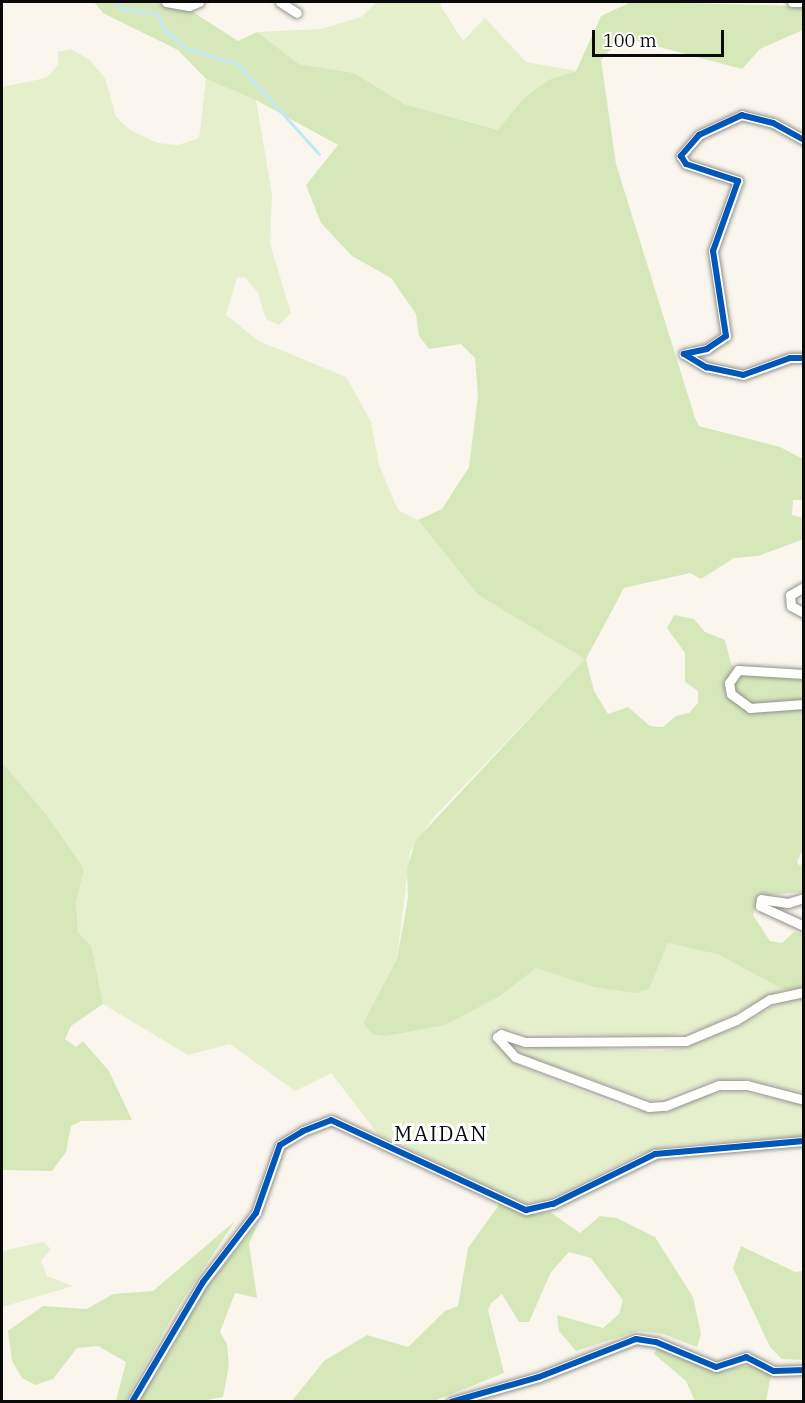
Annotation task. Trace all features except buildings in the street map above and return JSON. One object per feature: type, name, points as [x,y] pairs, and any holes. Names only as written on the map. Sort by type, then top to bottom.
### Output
[{"type":"street","points":[[166,2],[189,6],[199,2]]},
{"type":"street","points":[[280,2],[297,13]]},
{"type":"street","points":[[792,2],[804,2]]},
{"type":"street","points":[[804,140],[773,123],[742,115],[699,135],[681,156],[686,164],[738,181],[712,251],[726,336],[707,349],[684,354],[706,367],[743,375],[790,358],[804,358]]},
{"type":"street","points":[[804,587],[790,595],[791,606],[804,613]]},
{"type":"street","points":[[804,674],[738,670],[729,683],[731,694],[750,708],[804,704]]},
{"type":"street","points":[[804,898],[788,903],[761,900],[760,906],[804,926]]},
{"type":"street","points":[[804,992],[770,999],[736,1020],[686,1041],[525,1042],[501,1034],[497,1037],[515,1057],[649,1107],[665,1106],[719,1085],[747,1085],[804,1100]]},
{"type":"street","points":[[132,1401],[202,1282],[256,1214],[280,1145],[312,1127],[331,1120],[526,1210],[553,1204],[655,1154],[804,1141]]},
{"type":"street","points":[[451,1401],[539,1377],[636,1339],[656,1342],[716,1367],[746,1357],[774,1371],[804,1370]]},
{"type":"green space","points":[[94,2],[153,2],[190,10],[238,41],[257,32],[299,64],[354,73],[404,104],[498,130],[523,99],[548,80],[576,71],[601,16],[631,2],[803,6],[803,30],[760,49],[742,69],[622,37],[601,60],[616,164],[695,418],[699,426],[780,447],[803,459],[803,500],[793,500],[792,515],[803,518],[804,539],[758,556],[734,558],[701,579],[690,573],[624,588],[586,659],[594,691],[608,714],[628,707],[650,726],[663,727],[676,716],[689,713],[698,703],[698,691],[685,682],[685,653],[667,628],[674,615],[694,619],[705,632],[725,640],[731,664],[741,675],[803,678],[804,847],[797,862],[800,866],[803,862],[803,892],[759,896],[753,915],[770,941],[782,943],[794,932],[803,934],[803,988],[784,990],[717,954],[668,943],[649,989],[636,993],[594,987],[536,968],[500,996],[445,1025],[386,1036],[372,1034],[363,1023],[397,959],[408,898],[407,868],[416,840],[585,659],[478,595],[418,520],[442,509],[469,467],[478,395],[475,358],[461,344],[429,349],[419,336],[416,314],[391,278],[352,256],[321,223],[306,185],[338,145],[256,100],[206,79],[178,50],[103,13]]},
{"type":"green space","points":[[377,2],[444,2],[440,5],[463,41],[485,18],[526,62],[576,71],[548,80],[523,99],[499,130],[404,104],[354,73],[299,64],[257,32],[321,29],[361,17]]},
{"type":"green space","points":[[70,49],[89,59],[105,78],[116,117],[130,130],[157,143],[178,145],[199,138],[206,79],[256,100],[272,194],[270,244],[291,313],[279,325],[266,319],[258,293],[245,277],[237,278],[226,315],[259,341],[346,377],[371,422],[379,465],[398,510],[418,520],[478,595],[586,659],[433,818],[410,852],[397,959],[363,1023],[372,1034],[500,996],[536,967],[594,987],[649,988],[668,943],[694,947],[717,954],[784,990],[704,1028],[666,1036],[521,1033],[495,1026],[492,1040],[517,1065],[627,1109],[666,1113],[705,1095],[736,1091],[803,1105],[803,1137],[675,1145],[639,1154],[550,1198],[524,1204],[378,1134],[331,1073],[295,1091],[230,1044],[188,1055],[103,1004],[92,947],[78,932],[76,902],[83,869],[46,814],[2,762],[2,87],[46,78],[58,65],[58,52]]},
{"type":"green space","points":[[2,762],[46,814],[84,869],[76,902],[78,932],[92,947],[103,1004],[71,1026],[65,1039],[76,1047],[83,1041],[109,1071],[132,1120],[81,1121],[71,1126],[66,1152],[52,1171],[2,1170]]},
{"type":"green space","points":[[792,996],[803,996],[803,1093],[748,1079],[714,1080],[654,1101],[525,1056],[506,1044],[508,1041],[529,1046],[659,1051],[688,1047],[739,1026]]},
{"type":"green space","points":[[501,1202],[522,1215],[550,1212],[580,1233],[600,1216],[617,1218],[655,1237],[693,1297],[701,1334],[697,1347],[663,1334],[638,1331],[576,1351],[559,1331],[557,1315],[603,1328],[619,1314],[623,1300],[591,1258],[569,1252],[551,1272],[529,1322],[519,1322],[502,1294],[491,1303],[488,1310],[504,1373],[434,1401],[291,1402],[324,1361],[367,1335],[408,1347],[445,1311],[458,1306],[468,1248]]},
{"type":"green space","points":[[235,1221],[177,1309],[125,1401],[116,1401],[126,1362],[98,1346],[77,1348],[53,1379],[35,1385],[22,1378],[12,1361],[8,1331],[43,1306],[87,1309],[113,1294],[153,1291]]},
{"type":"green space","points":[[259,1222],[249,1244],[257,1298],[235,1293],[220,1332],[227,1344],[229,1365],[223,1397],[202,1401],[137,1402],[173,1348],[198,1298]]},
{"type":"green space","points":[[43,1242],[51,1249],[41,1261],[47,1276],[73,1286],[2,1307],[2,1251]]},
{"type":"green space","points":[[741,1246],[795,1272],[803,1271],[803,1360],[782,1359],[770,1347],[733,1268]]},
{"type":"green space","points":[[658,1347],[715,1372],[752,1365],[771,1375],[766,1401],[695,1401],[686,1381],[654,1354]]},
{"type":"waterway","points":[[116,2],[123,9],[158,14],[164,30],[186,48],[238,64],[319,154]]},
{"type":"cycle path","points":[[804,140],[773,123],[742,115],[699,135],[681,156],[686,164],[738,181],[713,251],[726,336],[707,349],[684,354],[706,367],[743,375],[790,358],[804,358]]},
{"type":"cycle path","points":[[132,1402],[203,1282],[256,1213],[280,1145],[303,1131],[331,1120],[526,1210],[553,1204],[655,1154],[804,1141]]},
{"type":"cycle path","points":[[451,1402],[539,1377],[636,1339],[656,1342],[716,1367],[746,1357],[774,1371],[804,1370]]},
{"type":"district","name":"MAIDAN","points":[[441,1133]]}]
